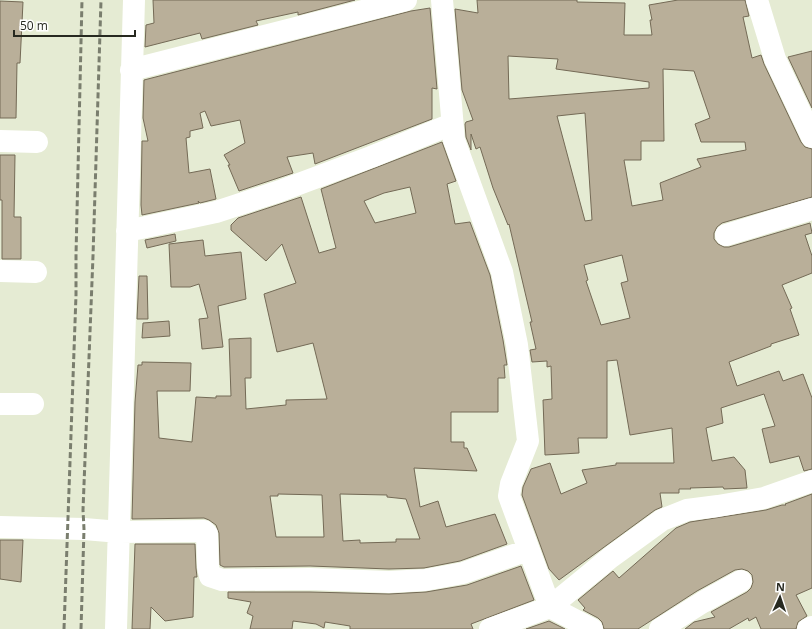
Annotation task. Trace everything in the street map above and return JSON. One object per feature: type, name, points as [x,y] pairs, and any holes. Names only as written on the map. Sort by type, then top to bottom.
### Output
[{"type":"street","points":[[116,629],[120,532],[134,0]]},
{"type":"street","points":[[132,70],[406,0]]},
{"type":"street","points":[[442,0],[454,140],[502,272],[517,345],[528,441],[510,484],[509,496],[550,607],[592,629]]},
{"type":"street","points":[[757,0],[775,59],[812,137]]},
{"type":"street","points":[[127,232],[216,212],[244,203],[371,157],[452,124]]},
{"type":"street","points":[[0,141],[37,142]]},
{"type":"street","points":[[726,235],[812,209]]},
{"type":"street","points":[[0,271],[36,272]]},
{"type":"street","points":[[0,404],[33,404]]},
{"type":"street","points":[[490,629],[550,607],[611,557],[662,520],[687,510],[764,498],[812,480]]},
{"type":"street","points":[[0,527],[32,529],[84,529],[120,532],[204,531],[207,534],[208,567],[210,576],[222,580],[310,579],[389,582],[425,580],[463,573],[528,550]]},
{"type":"street","points":[[660,629],[703,602],[741,581]]},
{"type":"street","points":[[808,629],[812,627]]},
{"type":"building","points":[[153,0],[355,0],[298,15],[298,12],[256,21],[258,25],[202,39],[200,33],[145,47],[146,25],[154,23]]},
{"type":"building","points":[[477,0],[577,0],[577,2],[625,3],[624,35],[652,35],[650,20],[652,20],[649,5],[678,0],[745,0],[749,16],[743,17],[752,58],[761,55],[801,142],[805,147],[812,149],[812,197],[722,223],[717,227],[714,233],[714,239],[718,244],[724,247],[729,247],[810,223],[812,233],[805,235],[812,256],[812,273],[782,285],[792,308],[790,309],[799,335],[771,344],[771,346],[729,362],[737,386],[779,371],[783,381],[803,374],[812,398],[812,469],[804,471],[799,456],[770,463],[762,429],[775,426],[764,394],[721,408],[723,423],[706,428],[712,461],[734,457],[745,470],[747,488],[690,488],[691,489],[679,489],[679,493],[660,493],[662,507],[655,510],[559,580],[549,569],[522,495],[523,487],[531,469],[550,463],[561,494],[587,483],[582,470],[616,465],[616,463],[674,463],[672,428],[630,435],[617,360],[607,361],[607,438],[578,438],[579,453],[545,455],[543,400],[552,399],[551,366],[547,367],[547,361],[532,362],[530,350],[536,349],[530,322],[532,322],[509,224],[508,225],[493,188],[480,147],[476,149],[471,134],[471,150],[466,137],[465,124],[466,122],[473,120],[462,90],[455,9],[478,13]],"holes":[[[508,56],[558,59],[556,69],[649,82],[649,88],[509,99]],[[663,69],[694,71],[710,118],[695,124],[701,142],[745,142],[746,150],[697,159],[701,167],[660,183],[663,200],[632,206],[624,160],[641,160],[641,141],[664,141]],[[585,113],[592,220],[585,221],[557,116]],[[622,255],[628,281],[621,283],[630,318],[601,325],[586,281],[588,280],[584,265]]]},
{"type":"building","points":[[0,1],[23,2],[20,63],[17,63],[16,118],[0,118]]},
{"type":"building","points":[[430,8],[437,89],[432,88],[432,119],[315,164],[313,153],[287,157],[293,173],[239,191],[228,165],[230,165],[224,155],[245,143],[240,120],[211,126],[205,111],[200,113],[203,128],[190,131],[190,137],[186,138],[189,173],[210,169],[216,199],[200,203],[198,201],[199,203],[142,215],[142,141],[148,141],[143,118],[144,80],[411,11]]},
{"type":"building","points":[[812,51],[812,108],[788,57]]},
{"type":"building","points":[[442,142],[456,181],[447,184],[455,224],[470,222],[490,275],[507,365],[504,365],[505,378],[498,378],[498,412],[451,412],[451,442],[464,442],[464,448],[467,448],[477,471],[414,468],[420,507],[438,501],[446,527],[495,514],[507,544],[460,561],[424,568],[389,569],[310,566],[224,567],[220,565],[219,533],[216,525],[209,520],[204,518],[132,519],[135,402],[138,365],[142,365],[142,362],[191,363],[190,391],[157,391],[159,438],[192,442],[196,397],[216,398],[216,396],[231,396],[229,339],[251,338],[251,378],[245,378],[246,409],[286,405],[286,400],[327,399],[313,343],[277,352],[264,294],[296,283],[282,244],[266,261],[231,230],[231,225],[238,218],[301,197],[319,253],[336,248],[321,189]],"holes":[[[410,187],[416,213],[375,223],[364,201],[384,193]],[[278,494],[322,495],[324,537],[276,537],[270,496],[278,496]],[[340,494],[387,495],[387,497],[406,499],[420,539],[396,539],[396,542],[360,543],[360,540],[343,541]]]},
{"type":"building","points":[[0,155],[15,155],[14,217],[21,217],[21,259],[2,259]]},
{"type":"building","points":[[175,234],[176,241],[147,248],[145,240]]},
{"type":"building","points":[[203,240],[205,256],[241,252],[246,299],[218,306],[223,347],[202,349],[199,319],[208,318],[199,284],[190,287],[171,287],[169,244]]},
{"type":"building","points":[[139,276],[147,276],[148,319],[137,319]]},
{"type":"building","points":[[169,321],[170,336],[142,338],[143,323]]},
{"type":"building","points":[[812,494],[812,588],[796,595],[807,616],[798,622],[796,629],[761,629],[756,617],[749,621],[748,618],[729,629],[685,629],[694,622],[715,617],[711,612],[747,592],[751,588],[753,582],[752,575],[748,571],[742,569],[735,570],[697,591],[638,629],[604,629],[602,622],[598,618],[583,610],[585,608],[578,600],[613,571],[619,578],[676,528],[690,522],[766,510],[786,505],[785,504]]},
{"type":"building","points":[[0,540],[23,540],[21,582],[0,579]]},
{"type":"building","points":[[135,544],[195,544],[197,577],[194,577],[193,617],[165,621],[151,607],[150,629],[132,629]]},
{"type":"building","points":[[521,566],[534,600],[471,624],[473,629],[350,629],[350,626],[325,622],[324,628],[316,624],[293,621],[292,629],[250,629],[253,616],[247,613],[251,602],[228,598],[228,592],[389,594],[426,592],[467,585]]},
{"type":"building","points":[[549,621],[565,629],[526,629]]},
{"type":"railway","points":[[64,629],[76,295],[82,0]]},
{"type":"railway","points":[[81,629],[84,529],[83,510],[101,0]]}]
